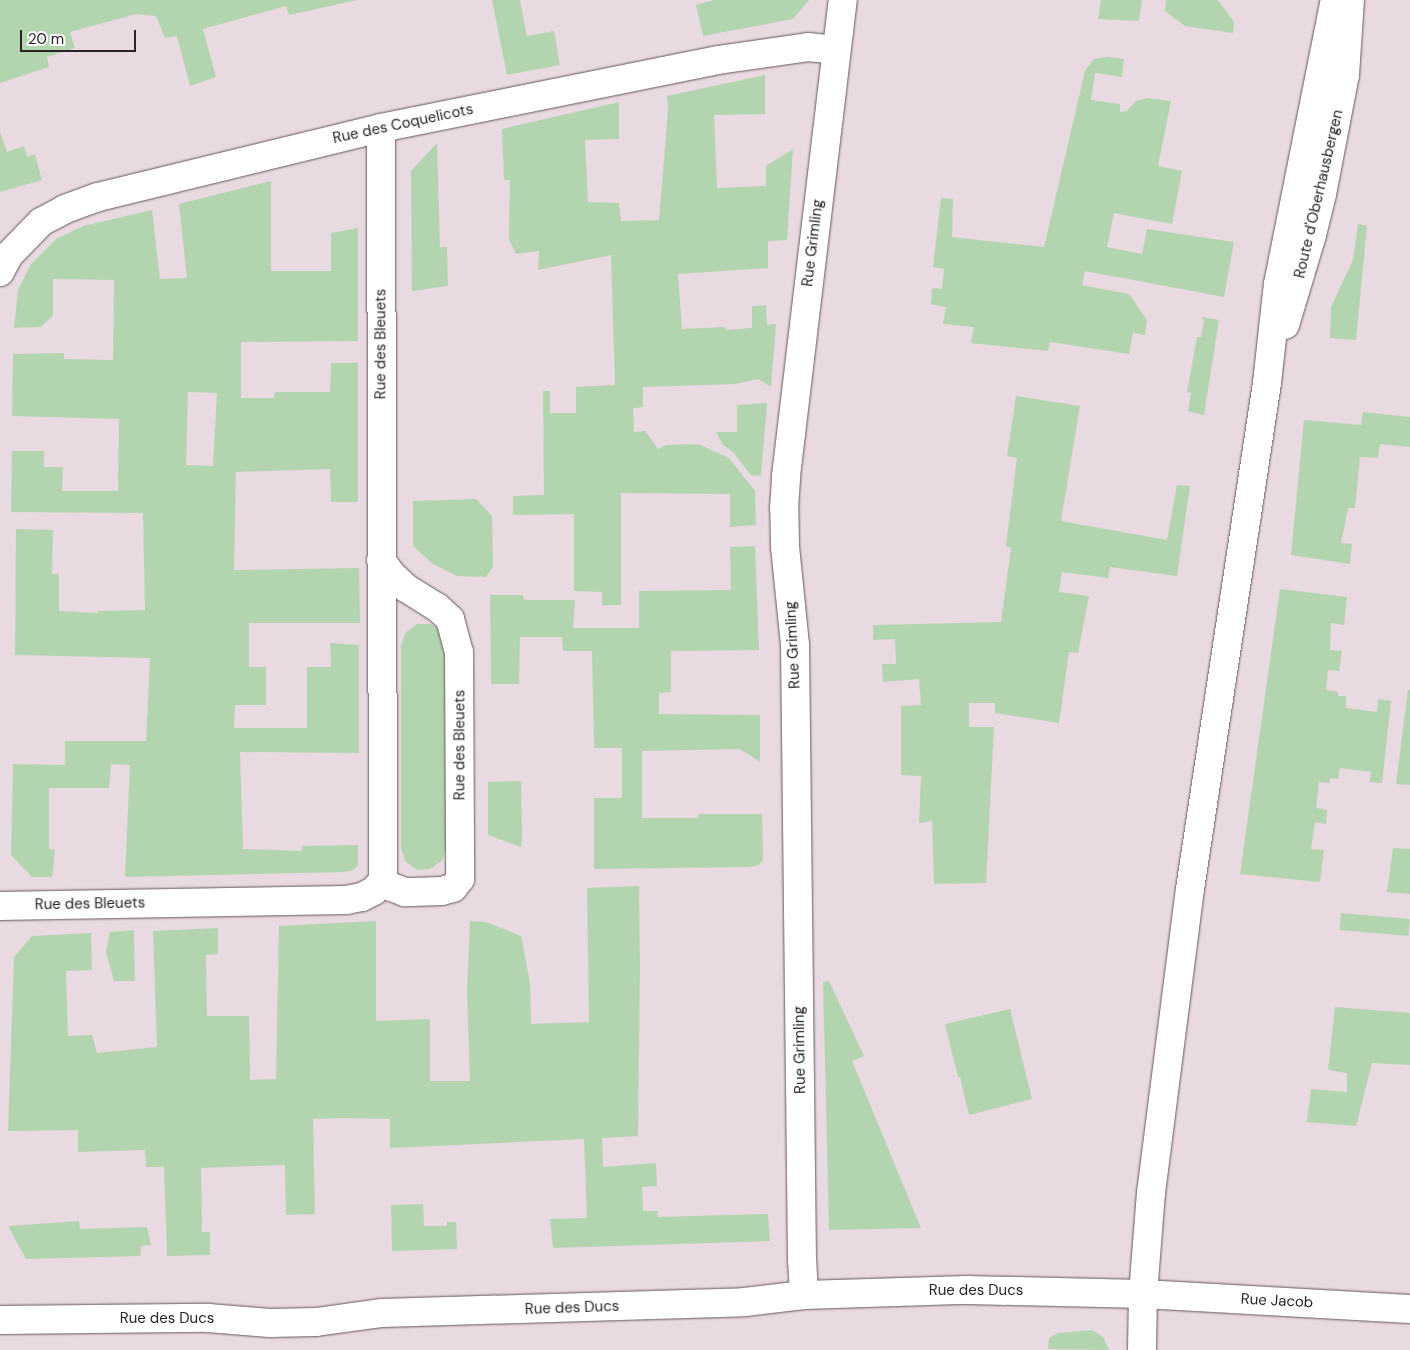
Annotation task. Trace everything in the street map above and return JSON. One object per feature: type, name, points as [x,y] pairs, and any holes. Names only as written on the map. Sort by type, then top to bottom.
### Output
[{"type":"street","name":"Rue Grimling","points":[[804,1295],[802,1261],[795,645],[785,547],[784,508],[786,476],[843,0]]},
{"type":"street","points":[[1142,1350],[1143,1294],[1151,1193],[1190,889],[1267,383],[1278,284],[1336,0]]},
{"type":"street","name":"Route d'Oberhausbergen","points":[[1267,383],[1297,290],[1322,194],[1345,75],[1350,0]]},
{"type":"street","name":"Rue des Coquelicots","points":[[0,272],[9,255],[25,236],[41,222],[65,209],[98,197],[381,128],[762,52],[808,47],[836,50]]},
{"type":"street","name":"Rue des Bleuets","points":[[0,906],[346,900],[362,897],[374,891],[383,880],[381,128]]},
{"type":"street","name":"Rue des Bleuets","points":[[381,560],[392,575],[406,588],[437,607],[450,619],[459,652],[460,880],[453,888],[405,892],[391,887],[383,880]]},
{"type":"street","name":"Rue des Ducs","points":[[0,1320],[208,1318],[270,1322],[316,1322],[382,1313],[745,1302],[804,1295],[967,1290],[1143,1294]]},
{"type":"street","name":"Rue Jacob","points":[[1143,1294],[1410,1309]]},
{"type":"green space","points":[[0,0],[357,0],[289,15],[286,6],[203,29],[216,77],[190,86],[177,36],[165,38],[156,16],[136,14],[70,32],[75,48],[47,57],[49,67],[0,83]]},
{"type":"green space","points":[[492,0],[520,0],[527,36],[554,31],[560,65],[507,75]]},
{"type":"green space","points":[[714,0],[809,0],[793,19],[703,36],[696,5]]},
{"type":"green space","points":[[1101,0],[1142,0],[1139,21],[1098,19]]},
{"type":"green space","points":[[1166,0],[1218,0],[1234,22],[1233,33],[1185,26],[1165,11]]},
{"type":"green space","points":[[1107,57],[1124,59],[1122,77],[1095,73],[1091,100],[1120,104],[1120,112],[1127,111],[1136,101],[1147,98],[1171,101],[1158,166],[1182,171],[1172,224],[1114,213],[1107,247],[1142,254],[1147,229],[1234,242],[1224,297],[1085,271],[1082,285],[1129,294],[1147,320],[1145,335],[1133,333],[1129,354],[1050,342],[1048,351],[971,343],[974,327],[943,324],[946,307],[931,304],[932,288],[942,289],[944,269],[933,267],[941,198],[953,199],[952,237],[1044,247],[1085,71],[1094,59]]},
{"type":"green space","points":[[765,75],[765,114],[714,115],[717,188],[766,186],[766,166],[793,149],[787,240],[768,241],[768,268],[678,274],[682,329],[725,327],[726,330],[752,328],[752,306],[766,305],[767,325],[776,324],[771,387],[758,379],[736,384],[643,387],[643,407],[633,408],[634,432],[645,431],[658,449],[666,445],[698,444],[729,458],[755,491],[756,525],[730,527],[730,494],[621,493],[621,605],[602,605],[602,592],[574,591],[574,514],[513,515],[513,496],[544,495],[543,391],[550,391],[550,413],[576,413],[576,387],[615,385],[611,255],[538,270],[539,251],[516,254],[509,239],[510,180],[504,180],[502,129],[619,102],[619,139],[585,140],[588,202],[619,203],[621,221],[659,220],[668,110],[667,96]]},
{"type":"green space","points":[[0,132],[7,152],[24,146],[27,157],[35,154],[42,180],[0,192]]},
{"type":"green space","points":[[437,143],[440,247],[447,247],[448,286],[412,291],[411,171]]},
{"type":"green space","points":[[271,181],[271,271],[331,271],[331,233],[358,228],[358,341],[241,342],[241,398],[274,398],[275,392],[330,392],[331,363],[358,363],[358,502],[331,502],[330,469],[236,472],[234,570],[359,568],[360,623],[249,623],[249,667],[266,667],[266,705],[235,705],[234,728],[307,728],[307,667],[331,667],[330,643],[359,645],[359,753],[240,752],[243,849],[302,851],[302,846],[358,845],[358,865],[353,870],[345,872],[125,877],[130,765],[111,764],[109,788],[49,788],[49,849],[55,850],[52,877],[32,877],[11,855],[13,764],[65,765],[65,741],[146,741],[150,658],[15,655],[16,529],[53,530],[52,574],[59,574],[59,611],[98,613],[98,611],[145,610],[143,513],[11,512],[12,451],[44,451],[44,467],[63,467],[62,491],[118,491],[119,419],[12,416],[13,354],[64,353],[64,359],[113,360],[114,280],[53,279],[53,316],[40,327],[14,328],[18,290],[31,264],[56,239],[83,226],[152,210],[160,279],[187,278],[179,204]],"holes":[[[188,392],[217,393],[213,466],[186,465]]]},
{"type":"green space","points":[[1358,224],[1367,226],[1356,340],[1330,338],[1331,307],[1353,260]]},
{"type":"green space","points":[[1201,317],[1219,320],[1204,415],[1188,411],[1191,393],[1187,392],[1197,337],[1201,337],[1204,320]]},
{"type":"green space","points":[[1016,396],[1080,406],[1061,521],[1167,540],[1177,485],[1190,486],[1177,576],[1110,567],[1108,578],[1062,572],[1059,592],[1089,596],[1078,653],[1069,652],[1059,723],[995,713],[995,703],[969,703],[969,727],[994,727],[986,883],[934,884],[932,821],[919,823],[921,776],[901,775],[901,706],[921,705],[919,679],[883,682],[882,664],[896,664],[895,639],[873,640],[873,625],[1001,622],[1011,548],[1006,546],[1017,458],[1007,456]]},
{"type":"green space","points":[[767,403],[761,476],[751,475],[733,452],[723,445],[716,432],[737,432],[737,405]]},
{"type":"green space","points":[[1363,412],[1410,417],[1410,447],[1380,444],[1378,458],[1360,457],[1355,508],[1348,508],[1341,543],[1352,544],[1350,564],[1291,555],[1304,420],[1361,425]]},
{"type":"green space","points":[[476,499],[492,516],[493,567],[486,577],[457,576],[433,564],[413,546],[413,501]]},
{"type":"green space","points":[[755,546],[759,650],[671,651],[671,692],[659,693],[659,714],[760,715],[760,762],[740,749],[642,751],[642,818],[698,818],[699,814],[762,814],[763,860],[759,865],[749,867],[594,869],[594,798],[622,798],[622,748],[594,748],[592,651],[563,651],[562,637],[520,637],[519,684],[491,684],[490,595],[523,595],[524,600],[575,600],[573,628],[639,628],[639,591],[731,590],[730,547]]},
{"type":"green space","points":[[1280,589],[1347,597],[1344,625],[1331,623],[1330,650],[1342,651],[1339,671],[1328,670],[1326,690],[1338,692],[1338,696],[1346,696],[1346,708],[1377,712],[1378,699],[1391,701],[1382,783],[1370,782],[1371,772],[1340,768],[1338,779],[1330,778],[1330,783],[1319,782],[1316,808],[1327,810],[1326,824],[1315,822],[1311,849],[1324,850],[1320,882],[1240,874]]},
{"type":"green space","points":[[417,624],[431,624],[442,632],[446,645],[446,848],[442,861],[430,869],[417,870],[405,861],[401,848],[401,645],[406,632]]},
{"type":"green space","points":[[1408,690],[1410,690],[1410,785],[1396,784]]},
{"type":"green space","points":[[521,781],[521,847],[488,835],[488,782]]},
{"type":"green space","points":[[1393,848],[1410,849],[1410,894],[1387,892]]},
{"type":"green space","points":[[639,886],[638,1136],[602,1138],[603,1167],[656,1163],[657,1186],[642,1187],[643,1211],[658,1211],[657,1217],[768,1214],[770,1241],[553,1248],[550,1219],[587,1218],[584,1139],[390,1148],[390,1119],[343,1118],[313,1119],[315,1214],[286,1215],[285,1165],[201,1168],[202,1232],[210,1232],[210,1255],[167,1256],[164,1167],[146,1167],[145,1150],[78,1152],[78,1130],[8,1131],[14,957],[32,936],[91,933],[92,970],[66,971],[68,1036],[92,1035],[97,1053],[157,1047],[153,931],[218,928],[218,954],[206,955],[207,1016],[249,1016],[250,1080],[276,1079],[279,926],[376,921],[376,1021],[430,1019],[430,1081],[470,1081],[467,991],[470,921],[486,922],[521,936],[530,983],[531,1024],[589,1022],[587,888]]},
{"type":"green space","points":[[1341,913],[1410,919],[1408,936],[1340,930]]},
{"type":"green space","points":[[134,930],[135,981],[114,981],[106,952],[110,932]]},
{"type":"green space","points":[[829,981],[864,1056],[852,1061],[921,1228],[829,1230],[823,982]]},
{"type":"green space","points":[[1335,1007],[1410,1013],[1410,1065],[1372,1063],[1356,1126],[1307,1122],[1311,1089],[1347,1092],[1347,1073],[1328,1070]]},
{"type":"green space","points":[[1010,1009],[1032,1099],[969,1115],[945,1024]]},
{"type":"green space","points":[[423,1204],[424,1226],[447,1226],[447,1222],[456,1222],[457,1249],[392,1251],[391,1205]]},
{"type":"green space","points":[[79,1221],[80,1229],[147,1227],[151,1245],[141,1246],[140,1256],[26,1259],[8,1226]]},
{"type":"green space","points":[[1092,1330],[1103,1337],[1109,1350],[1048,1349],[1049,1338],[1058,1333]]}]
